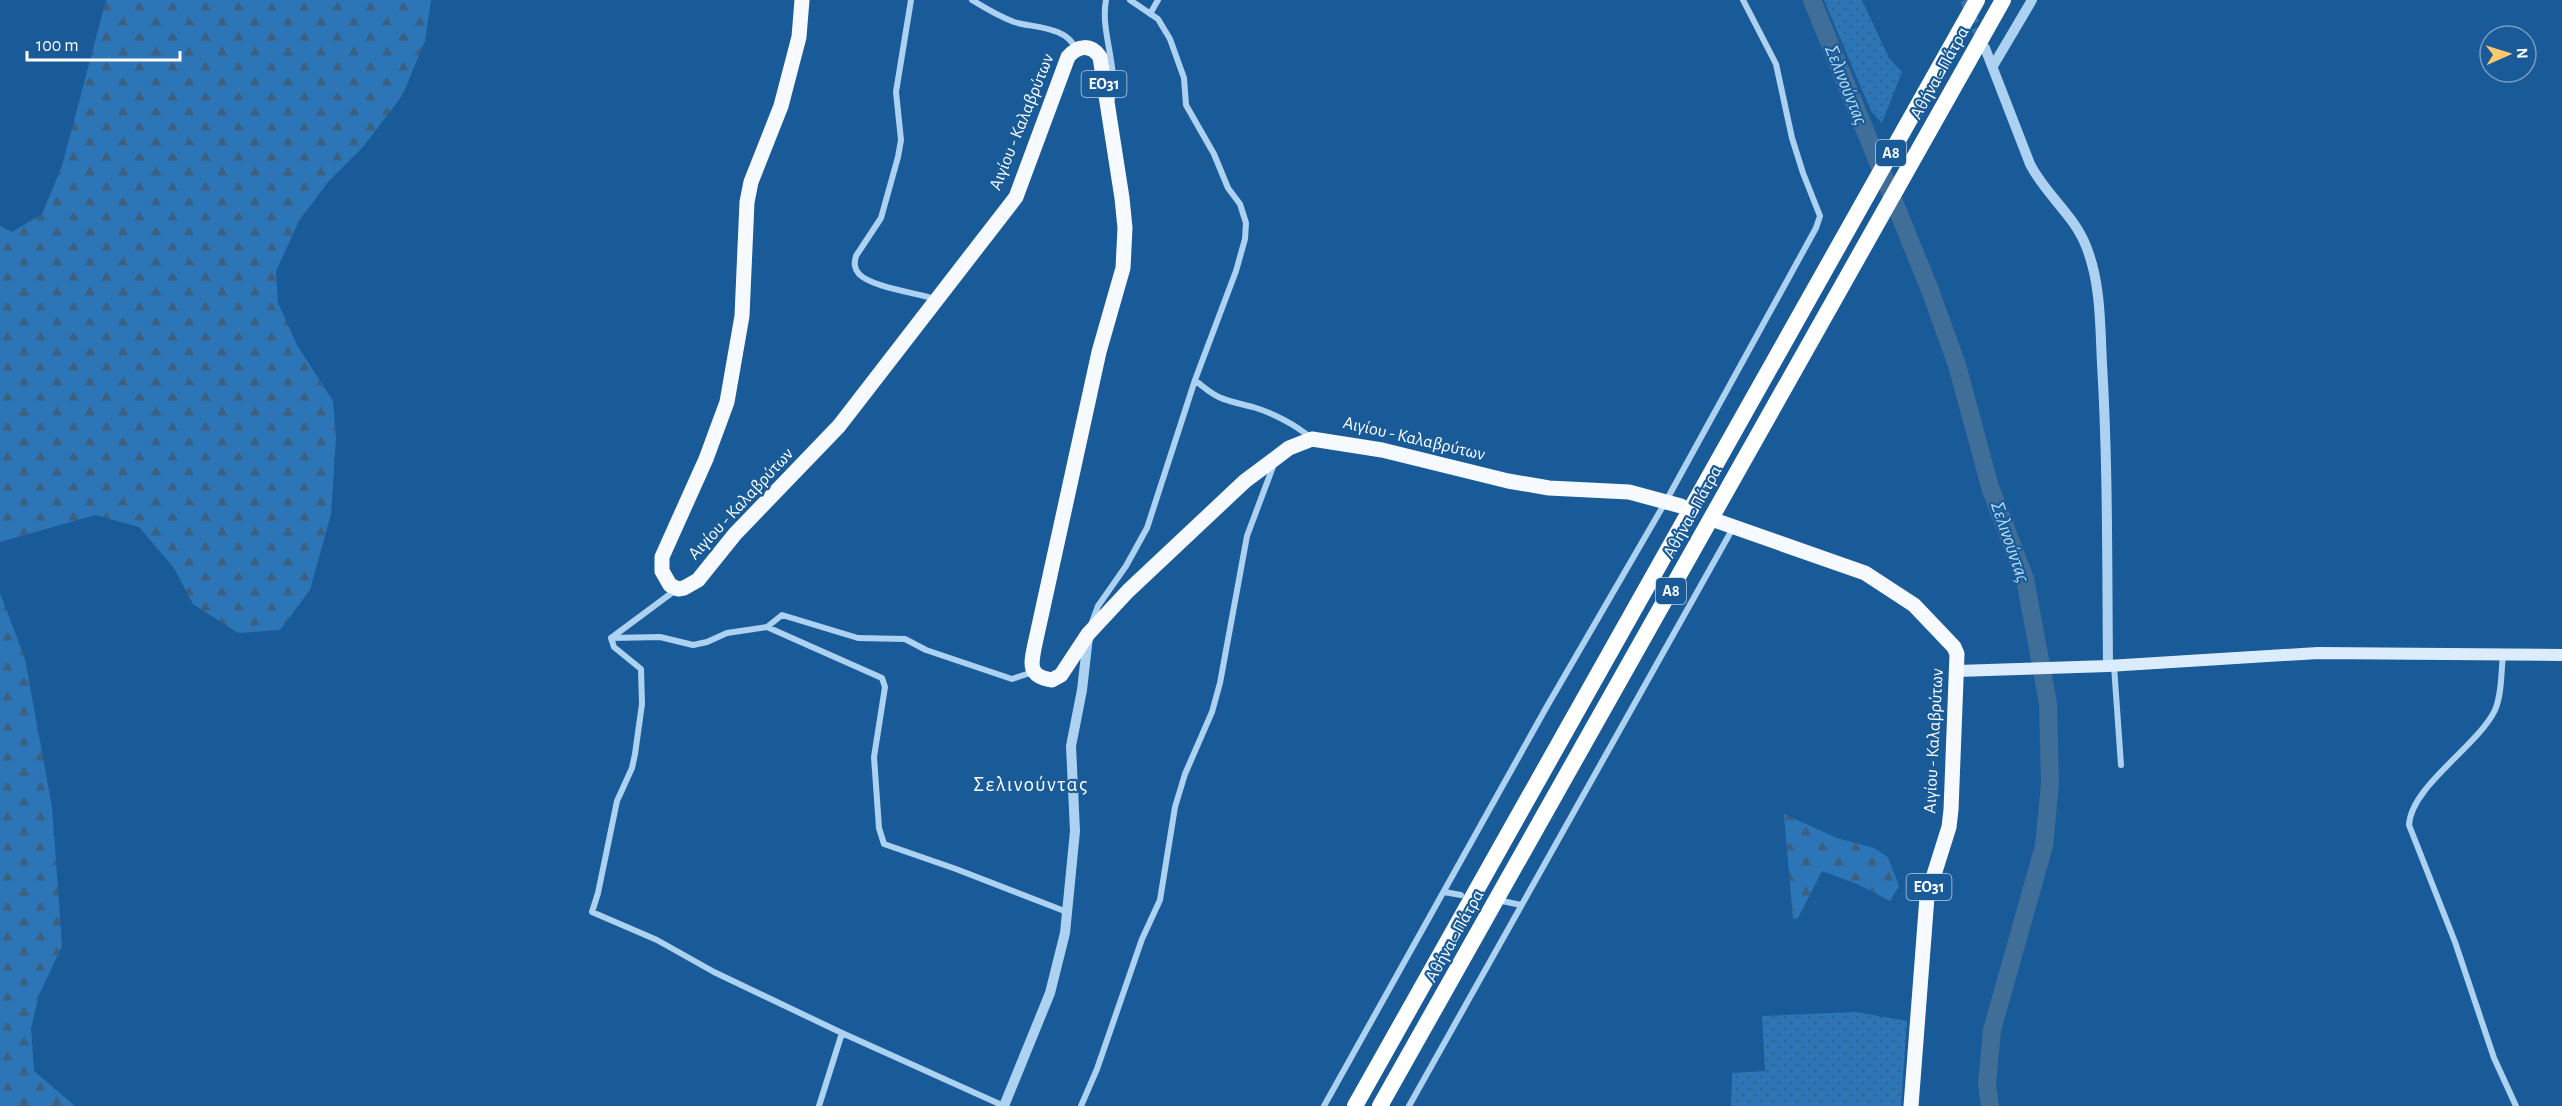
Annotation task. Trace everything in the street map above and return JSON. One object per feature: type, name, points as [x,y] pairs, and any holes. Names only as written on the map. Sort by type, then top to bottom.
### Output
[{"type":"highway","name":"Αθήνα - Πάτρα","points":[[1355,1106],[1977,0]]},
{"type":"highway","name":"Αθήνα - Πάτρα","points":[[1380,1106],[2003,0]]},
{"type":"main road","name":"Αιγίου - Καλαβρύτων","points":[[802,0],[799,38],[782,106],[749,192],[742,316],[727,402],[706,459],[662,557],[665,579],[678,589],[698,580],[735,534],[825,443],[1016,196],[1068,57],[1076,49],[1090,48],[1100,57],[1124,218],[1123,268],[1092,383],[1031,661],[1033,672]]},
{"type":"main road","name":"Αιγίου - Καλαβρύτων","points":[[1312,438],[1372,448],[1508,481],[1549,488],[1629,492],[1673,504]]},
{"type":"main road","points":[[1033,672],[1038,677],[1052,680],[1061,675],[1088,634],[1128,591],[1245,481],[1289,448],[1312,438]]},
{"type":"main road","name":"Αιγίου - Καλαβρύτων","points":[[1717,522],[1865,573],[1914,605],[1954,647],[1957,654],[1952,810],[1949,827],[1927,897],[1911,1106]]},
{"type":"main road","points":[[1957,671],[2111,666],[2318,653],[2562,655]]},
{"type":"street","points":[[911,0],[896,92],[901,140],[898,157],[881,218],[856,256],[854,263],[857,272],[868,280],[937,299]]},
{"type":"street","points":[[972,0],[1008,19],[1062,34],[1073,42],[1076,49]]},
{"type":"street","points":[[1106,0],[1106,24],[1115,82],[1109,117]]},
{"type":"street","points":[[611,638],[614,647],[641,669],[642,704],[634,761],[617,801],[598,894],[592,912],[657,940],[714,972],[842,1033],[1004,1106],[1051,988],[1061,953],[1075,831],[1071,746],[1082,690],[1088,634],[1098,606],[1126,566],[1147,528],[1195,380],[1236,271],[1245,239],[1246,223],[1240,204],[1228,188],[1214,154],[1186,105],[1184,78],[1170,39],[1158,19],[1130,0]]},
{"type":"street","points":[[1150,14],[1158,0]]},
{"type":"street","points":[[1324,1106],[1546,708],[1673,504],[1812,237],[1820,216],[1792,138],[1776,64],[1743,0]]},
{"type":"street","points":[[1993,66],[2032,0]]},
{"type":"street","points":[[1984,48],[2038,180],[2069,216],[2082,237],[2096,288],[2104,396],[2111,666],[2121,765]]},
{"type":"street","points":[[1195,380],[1208,392],[1229,403],[1253,407],[1300,429],[1312,438]]},
{"type":"street","points":[[1081,1106],[1097,1069],[1142,939],[1160,900],[1175,807],[1185,774],[1218,693],[1231,630],[1238,574],[1247,536],[1276,458]]},
{"type":"street","points":[[1409,1106],[1734,526]]},
{"type":"street","points":[[611,638],[678,589]]},
{"type":"street","points":[[611,638],[660,638],[693,645],[707,642],[727,633],[767,627],[782,615],[858,638],[905,639],[926,650],[1012,679],[1033,672]]},
{"type":"street","points":[[767,627],[885,681],[874,758],[879,828],[884,844],[1067,912]]},
{"type":"street","points":[[2503,654],[2499,695],[2493,714],[2430,785],[2413,809],[2409,825],[2455,942],[2494,1058],[2516,1106]]},
{"type":"street","points":[[1444,892],[1461,895]]},
{"type":"street","points":[[1502,901],[1521,905]]},
{"type":"street","points":[[819,1106],[842,1033]]},
{"type":"green space","points":[[106,0],[431,0],[425,41],[402,96],[363,147],[328,182],[299,221],[276,271],[278,303],[297,345],[333,401],[336,438],[331,514],[310,590],[280,630],[238,633],[193,604],[174,568],[139,527],[95,515],[0,542],[0,226],[12,232],[42,214],[62,166]]},
{"type":"green space","points":[[1824,0],[1862,0],[1889,58],[1902,72],[1882,123],[1871,111]]},
{"type":"green space","points":[[0,593],[25,659],[52,807],[60,917],[62,946],[39,995],[31,1028],[34,1071],[75,1106],[0,1106]]},
{"type":"green space","points":[[1784,814],[1837,838],[1874,848],[1888,857],[1899,886],[1890,901],[1857,884],[1822,871],[1798,918],[1793,919]]},
{"type":"green space","points":[[1856,1012],[1907,1021],[1901,1106],[1731,1106],[1732,1073],[1765,1071],[1762,1016]]},
{"type":"waterway","name":"Σελινούντας","points":[[1812,0],[1930,290],[1957,365],[1990,487],[2025,579],[2048,703],[2050,784],[2044,846],[1992,1030],[1987,1085],[1990,1106]]},
{"type":"tunnel","points":[[1965,0],[1982,42]]},
{"type":"district","name":"Σελινούντας","points":[[1031,784]]}]
